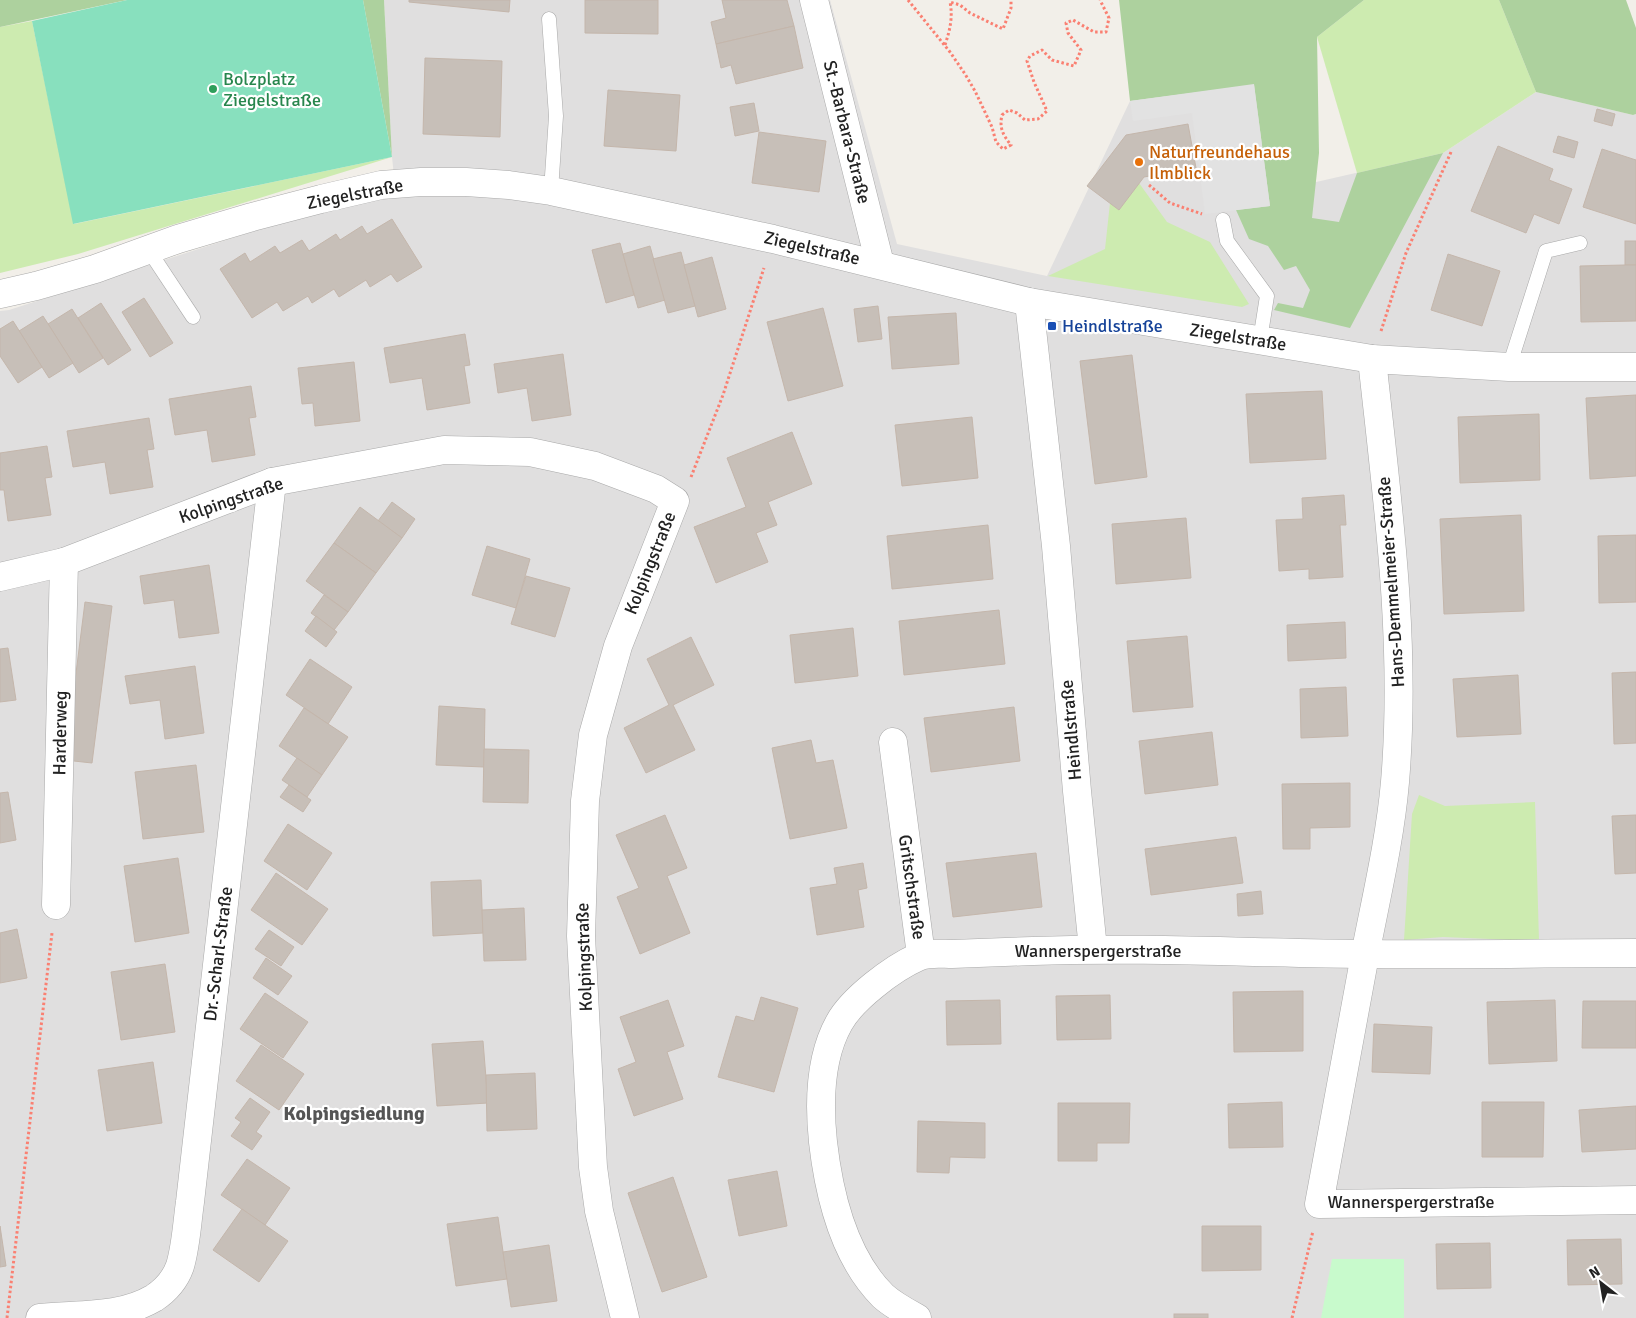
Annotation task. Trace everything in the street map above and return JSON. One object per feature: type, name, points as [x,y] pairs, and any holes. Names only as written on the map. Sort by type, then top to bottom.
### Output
[{"type":"street","name":"St.-Barbara-Straße","points":[[814,0],[880,264]]},
{"type":"street","name":"Ziegelstraße","points":[[0,294],[95,269],[148,249],[252,216],[381,185],[421,182],[466,182],[509,185],[551,191],[773,239],[1029,302],[1372,359],[1508,367],[1636,367]]},
{"type":"street","name":"Heindlstraße","points":[[1029,302],[1056,546],[1093,948]]},
{"type":"street","name":"Hans-Demmelmeier-Straße","points":[[1365,954],[1383,866],[1395,783],[1399,698],[1399,652],[1394,559],[1372,359]]},
{"type":"street","name":"Kolpingstraße","points":[[0,577],[64,562],[272,482],[444,450],[530,452],[594,466],[656,489],[674,501],[618,646],[593,735],[584,801],[581,936],[593,1167],[599,1211],[625,1318]]},
{"type":"street","name":"Dr.-Scharl-Straße","points":[[40,1318],[95,1318],[128,1312],[141,1307],[162,1292],[172,1283],[180,1266],[190,1202],[272,482]]},
{"type":"street","name":"Harderweg","points":[[56,905],[64,562]]},
{"type":"street","name":"Gritschstraße","points":[[893,742],[922,955],[904,964],[879,981],[859,999],[840,1021],[830,1045],[824,1073],[822,1106],[823,1141],[836,1211],[848,1243],[867,1277],[885,1297],[917,1318]]},
{"type":"street","name":"Wannerspergerstraße","points":[[922,955],[1093,948],[1365,954],[1636,953]]},
{"type":"street","name":"Wannerspergerstraße","points":[[1365,954],[1319,1204],[1636,1200]]},
{"type":"lane","points":[[549,19],[556,116],[551,191]]},
{"type":"lane","points":[[1224,220],[1228,241],[1267,296],[1260,340]]},
{"type":"lane","points":[[1508,367],[1546,250],[1580,244]]},
{"type":"lane","points":[[148,249],[193,317]]},
{"type":"path","points":[[908,0],[945,46],[975,91],[992,127],[996,142],[1004,149],[1011,145],[1004,135],[1000,124],[1002,115],[1009,110],[1018,113],[1025,120],[1038,119],[1047,111],[1027,61],[1030,56],[1042,50],[1052,60],[1074,66],[1081,50],[1068,33],[1066,23],[1073,20],[1094,32],[1106,32],[1109,18],[1100,0]]},
{"type":"path","points":[[945,46],[952,22],[950,2],[960,5],[970,13],[1003,29],[1011,8],[1011,0]]},
{"type":"path","points":[[1386,316],[1406,253],[1451,152]]},
{"type":"path","points":[[1149,185],[1170,203],[1186,210],[1224,220]]},
{"type":"path","points":[[674,501],[689,482],[724,395],[773,239]]},
{"type":"path","points":[[6,1318],[56,905]]},
{"type":"path","points":[[1292,1318],[1319,1204]]},
{"type":"shaded area","points":[[384,0],[830,0],[897,244],[1047,276],[1130,101],[1254,84],[1290,188],[1443,153],[1536,92],[1633,115],[1636,114],[1636,1318],[0,1318],[0,311],[9,310],[276,224],[396,195],[392,157]]},
{"type":"shaded area","points":[[1254,84],[1270,206],[1205,214],[1192,113],[1133,121],[1130,101]]},
{"type":"green space","points":[[0,0],[127,0],[0,27]]},
{"type":"green space","name":"Bolzplatz Ziegelstraße","points":[[127,0],[363,0],[392,157],[73,224],[32,21]]},
{"type":"green space","points":[[363,0],[384,0],[392,157]]},
{"type":"green space","points":[[1119,0],[1364,0],[1317,37],[1319,153],[1312,218],[1339,222],[1357,173],[1443,153],[1350,328],[1274,310],[1278,303],[1303,308],[1310,290],[1296,266],[1284,270],[1268,246],[1249,239],[1236,210],[1270,206],[1254,85],[1130,101]]},
{"type":"green space","points":[[1364,0],[1499,0],[1536,92],[1443,153],[1357,173],[1317,37]]},
{"type":"green space","points":[[1499,0],[1626,0],[1636,28],[1636,114],[1633,115],[1536,92]]},
{"type":"green space","points":[[32,21],[74,224],[392,157],[78,254],[0,273],[0,27]]},
{"type":"green space","points":[[1139,183],[1167,222],[1210,242],[1249,304],[1242,307],[1048,276],[1105,249],[1110,203],[1119,210]]},
{"type":"green space","points":[[1419,795],[1445,806],[1535,802],[1539,941],[1443,937],[1404,940],[1412,814]]},
{"type":"green space","points":[[1332,1259],[1404,1259],[1404,1318],[1321,1318]]},
{"type":"building","points":[[409,0],[510,0],[509,12],[409,2]]},
{"type":"building","points":[[585,0],[658,0],[658,34],[585,33]]},
{"type":"building","points":[[722,0],[787,0],[794,26],[716,44],[711,22],[726,18]]},
{"type":"building","points":[[794,26],[803,68],[736,84],[731,65],[721,68],[716,44]]},
{"type":"building","points":[[425,58],[502,61],[500,137],[423,134]]},
{"type":"building","points":[[608,90],[680,95],[676,151],[604,146]]},
{"type":"building","points":[[754,103],[759,131],[735,136],[730,107]]},
{"type":"building","points":[[1597,109],[1615,114],[1612,126],[1594,121]]},
{"type":"building","points":[[1188,124],[1196,168],[1144,177],[1119,210],[1087,186],[1126,135]]},
{"type":"building","points":[[759,132],[826,141],[819,192],[752,183]]},
{"type":"building","points":[[1558,136],[1578,142],[1574,158],[1553,152]]},
{"type":"building","points":[[1498,146],[1553,169],[1549,180],[1572,189],[1559,224],[1534,214],[1526,233],[1471,211]]},
{"type":"building","points":[[1602,149],[1636,160],[1636,224],[1583,207]]},
{"type":"building","points":[[392,219],[422,267],[397,282],[391,274],[370,287],[366,280],[339,297],[334,289],[312,303],[308,296],[283,311],[277,302],[252,318],[220,269],[245,253],[250,262],[275,246],[280,253],[302,240],[309,251],[336,234],[340,240],[362,226],[367,234]]},
{"type":"building","points":[[1625,241],[1636,241],[1636,265],[1625,265]]},
{"type":"building","points":[[620,243],[634,295],[606,303],[592,250]]},
{"type":"building","points":[[650,246],[665,300],[638,308],[623,254]]},
{"type":"building","points":[[681,252],[695,306],[668,313],[653,259]]},
{"type":"building","points":[[1448,254],[1500,271],[1482,326],[1431,310]]},
{"type":"building","points":[[712,257],[726,309],[698,317],[684,265]]},
{"type":"building","points":[[1636,265],[1636,321],[1581,322],[1580,266]]},
{"type":"building","points":[[144,298],[173,343],[150,357],[122,312]]},
{"type":"building","points":[[101,303],[131,350],[108,365],[78,318]]},
{"type":"building","points":[[878,306],[882,339],[858,342],[854,309]]},
{"type":"building","points":[[823,308],[843,386],[788,401],[767,322]]},
{"type":"building","points":[[72,309],[103,358],[79,373],[48,324]]},
{"type":"building","points":[[956,313],[959,364],[892,369],[888,317]]},
{"type":"building","points":[[43,316],[73,363],[49,378],[19,331]]},
{"type":"building","points":[[13,321],[42,367],[18,383],[0,356],[0,329]]},
{"type":"building","points":[[465,334],[470,365],[464,366],[470,403],[427,410],[422,378],[390,383],[384,348]]},
{"type":"building","points":[[563,354],[571,415],[532,421],[527,388],[498,393],[494,364]]},
{"type":"building","points":[[1132,355],[1147,477],[1095,484],[1080,361]]},
{"type":"building","points":[[354,362],[360,421],[315,426],[313,403],[302,404],[298,368]]},
{"type":"building","points":[[251,386],[256,417],[249,418],[255,455],[212,462],[207,430],[175,435],[169,399]]},
{"type":"building","points":[[1322,391],[1326,459],[1250,463],[1246,394]]},
{"type":"building","points":[[1636,395],[1636,476],[1590,479],[1586,398]]},
{"type":"building","points":[[1539,414],[1540,480],[1460,483],[1458,417]]},
{"type":"building","points":[[972,417],[978,478],[902,486],[895,425]]},
{"type":"building","points":[[149,418],[154,449],[147,450],[153,487],[110,494],[105,462],[73,467],[67,431]]},
{"type":"building","points":[[792,432],[812,484],[768,502],[777,525],[756,533],[768,562],[716,583],[694,527],[746,507],[727,458]]},
{"type":"building","points":[[47,446],[52,477],[45,478],[51,515],[8,521],[4,490],[0,490],[0,453]]},
{"type":"building","points":[[1344,495],[1346,525],[1340,525],[1343,577],[1309,579],[1309,569],[1279,571],[1276,520],[1303,519],[1302,498]]},
{"type":"building","points":[[392,502],[415,519],[402,538],[378,521]]},
{"type":"building","points":[[360,507],[402,538],[376,573],[334,543]]},
{"type":"building","points":[[1521,515],[1524,611],[1444,614],[1440,519]]},
{"type":"building","points":[[1186,518],[1191,578],[1116,584],[1112,524]]},
{"type":"building","points":[[988,525],[993,579],[892,589],[887,536]]},
{"type":"building","points":[[1636,535],[1636,602],[1599,603],[1598,536]]},
{"type":"building","points":[[334,543],[376,573],[348,612],[306,581]]},
{"type":"building","points":[[487,546],[530,559],[516,608],[472,595]]},
{"type":"building","points":[[209,565],[219,633],[179,638],[174,600],[144,604],[140,576]]},
{"type":"building","points":[[526,576],[570,588],[555,637],[511,624]]},
{"type":"building","points":[[324,595],[348,612],[334,630],[311,613]]},
{"type":"building","points":[[85,602],[112,606],[92,763],[65,760]]},
{"type":"building","points":[[999,610],[1005,664],[904,675],[899,621]]},
{"type":"building","points":[[316,616],[337,632],[326,647],[305,631]]},
{"type":"building","points":[[1345,622],[1346,658],[1288,661],[1287,625]]},
{"type":"building","points":[[853,628],[858,676],[795,683],[790,635]]},
{"type":"building","points":[[1187,636],[1193,707],[1133,712],[1127,641]]},
{"type":"building","points":[[691,637],[714,685],[673,705],[695,750],[646,773],[624,728],[669,705],[647,659]]},
{"type":"building","points":[[8,648],[16,700],[0,702],[0,649]]},
{"type":"building","points":[[310,659],[352,687],[328,724],[286,695]]},
{"type":"building","points":[[195,666],[204,733],[165,739],[160,700],[130,704],[125,676]]},
{"type":"building","points":[[1636,672],[1636,743],[1614,744],[1612,673]]},
{"type":"building","points":[[1518,675],[1521,734],[1457,737],[1453,679]]},
{"type":"building","points":[[1346,687],[1348,736],[1301,738],[1300,689]]},
{"type":"building","points":[[439,706],[485,709],[484,767],[436,765]]},
{"type":"building","points":[[1014,707],[1020,761],[931,772],[924,718]]},
{"type":"building","points":[[304,708],[348,737],[322,775],[279,746]]},
{"type":"building","points":[[1212,732],[1218,785],[1145,794],[1139,741]]},
{"type":"building","points":[[811,740],[816,763],[833,760],[847,828],[790,839],[772,748]]},
{"type":"building","points":[[484,749],[529,750],[528,803],[483,802]]},
{"type":"building","points":[[297,758],[322,775],[307,797],[282,780]]},
{"type":"building","points":[[196,765],[204,832],[143,839],[135,772]]},
{"type":"building","points":[[1350,783],[1350,827],[1310,828],[1310,849],[1283,849],[1282,784]]},
{"type":"building","points":[[289,785],[311,800],[303,812],[280,797]]},
{"type":"building","points":[[8,792],[16,840],[0,843],[0,793]]},
{"type":"building","points":[[665,815],[687,868],[667,876],[690,933],[640,954],[617,897],[639,888],[616,835]]},
{"type":"building","points":[[1636,815],[1636,873],[1615,874],[1612,816]]},
{"type":"building","points":[[288,824],[332,853],[307,890],[264,861]]},
{"type":"building","points":[[1236,837],[1243,883],[1151,895],[1145,849]]},
{"type":"building","points":[[1036,853],[1042,907],[953,917],[946,863]]},
{"type":"building","points":[[178,858],[189,933],[135,942],[124,866]]},
{"type":"building","points":[[863,863],[867,888],[858,890],[864,927],[817,935],[810,888],[837,884],[834,868]]},
{"type":"building","points":[[276,873],[328,909],[302,945],[251,910]]},
{"type":"building","points":[[481,880],[483,933],[433,936],[431,882]]},
{"type":"building","points":[[1261,891],[1263,914],[1238,916],[1237,894]]},
{"type":"building","points":[[524,908],[526,960],[484,961],[482,910]]},
{"type":"building","points":[[17,929],[27,978],[0,983],[0,933]]},
{"type":"building","points":[[269,930],[294,947],[281,966],[255,949]]},
{"type":"building","points":[[266,958],[292,976],[278,995],[253,978]]},
{"type":"building","points":[[165,964],[175,1032],[121,1040],[111,972]]},
{"type":"building","points":[[1303,991],[1303,1051],[1234,1052],[1233,992]]},
{"type":"building","points":[[265,993],[308,1022],[283,1058],[240,1029]]},
{"type":"building","points":[[1110,995],[1111,1039],[1057,1040],[1056,996]]},
{"type":"building","points":[[761,997],[798,1008],[774,1092],[718,1077],[736,1016],[754,1021]]},
{"type":"building","points":[[668,1000],[684,1046],[667,1052],[683,1099],[634,1116],[618,1069],[636,1062],[620,1017]]},
{"type":"building","points":[[1000,1000],[1001,1044],[947,1045],[946,1001]]},
{"type":"building","points":[[1555,1000],[1557,1061],[1489,1064],[1487,1002]]},
{"type":"building","points":[[1583,1001],[1636,1001],[1636,1048],[1582,1048]]},
{"type":"building","points":[[1374,1024],[1432,1027],[1430,1074],[1372,1072]]},
{"type":"building","points":[[483,1041],[488,1103],[437,1106],[432,1044]]},
{"type":"building","points":[[261,1045],[304,1074],[279,1110],[236,1081]]},
{"type":"building","points":[[153,1062],[162,1123],[107,1131],[98,1070]]},
{"type":"building","points":[[535,1073],[537,1129],[487,1131],[486,1075]]},
{"type":"building","points":[[250,1098],[270,1112],[256,1132],[262,1136],[252,1150],[231,1136],[241,1122],[235,1118]]},
{"type":"building","points":[[1282,1102],[1283,1147],[1229,1148],[1228,1104]]},
{"type":"building","points":[[1482,1102],[1544,1102],[1543,1157],[1482,1157]]},
{"type":"building","points":[[1058,1103],[1130,1103],[1129,1143],[1097,1143],[1097,1161],[1058,1161]]},
{"type":"building","points":[[1636,1106],[1636,1149],[1582,1152],[1579,1110]]},
{"type":"building","points":[[918,1121],[985,1123],[985,1158],[950,1157],[949,1173],[917,1172]]},
{"type":"building","points":[[247,1159],[290,1188],[265,1225],[221,1195]]},
{"type":"building","points":[[777,1171],[787,1226],[739,1236],[728,1180]]},
{"type":"building","points":[[673,1177],[707,1277],[662,1292],[628,1193]]},
{"type":"building","points":[[242,1209],[288,1241],[259,1282],[213,1250]]},
{"type":"building","points":[[498,1217],[507,1279],[456,1286],[447,1224]]},
{"type":"building","points":[[0,1226],[6,1266],[0,1267]]},
{"type":"building","points":[[1202,1226],[1261,1226],[1261,1270],[1202,1271]]},
{"type":"building","points":[[1621,1239],[1622,1284],[1568,1285],[1567,1240]]},
{"type":"building","points":[[1490,1243],[1491,1288],[1437,1289],[1436,1244]]},
{"type":"building","points":[[549,1245],[557,1301],[511,1307],[503,1252]]},
{"type":"building","points":[[1174,1314],[1208,1314],[1208,1318],[1174,1318]]},
{"type":"place","name":"Bolzplatz Ziegelstraße","points":[[213,89]]},
{"type":"place","name":"Naturfreundehaus Ilmblick","points":[[1139,162]]},
{"type":"place","name":"Heindlstraße","points":[[1052,326]]},
{"type":"district","name":"Kolpingsiedlung","points":[[354,1113]]}]
